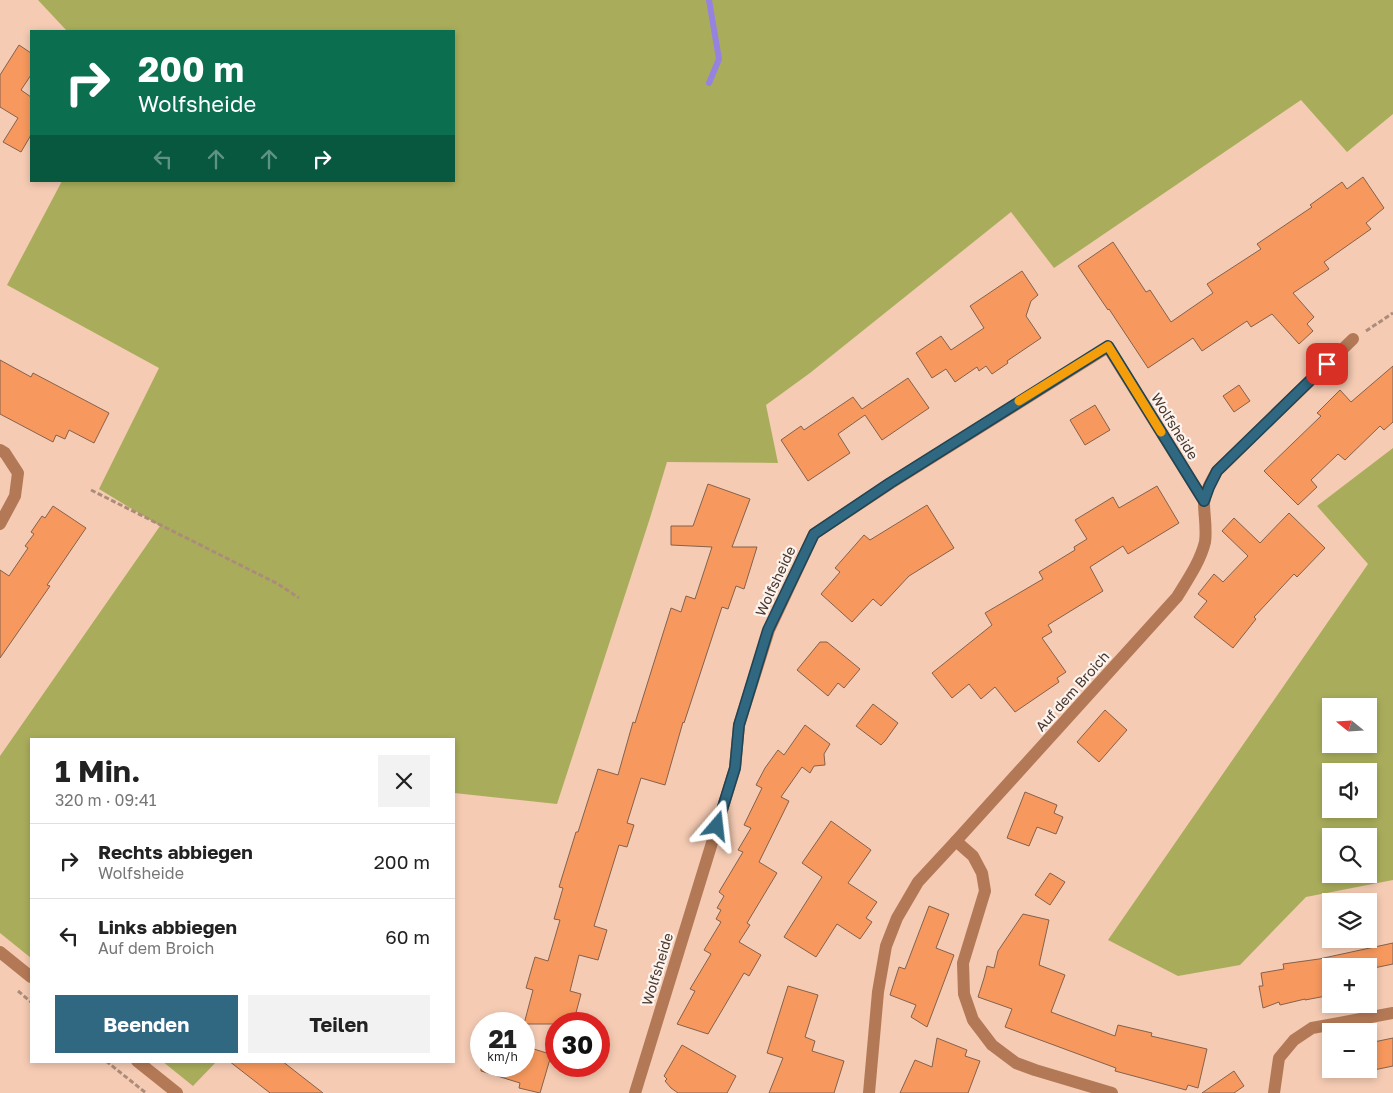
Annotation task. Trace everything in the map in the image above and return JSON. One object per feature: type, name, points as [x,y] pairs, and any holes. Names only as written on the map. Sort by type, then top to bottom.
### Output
[{"type":"street","name":"Auf dem Broich","points":[[869,1093],[878,992],[886,946],[897,918],[918,882],[1177,597],[1194,569],[1201,553],[1205,540],[1204,501],[1217,471],[1353,339]]},
{"type":"street","name":"Wolfsheide","points":[[635,1093],[735,768],[739,725],[768,630],[814,534],[890,483],[1108,346],[1204,501]]},
{"type":"street","points":[[0,450],[5,453],[18,474],[15,496],[0,524]]},
{"type":"street","points":[[956,841],[973,856],[982,873],[985,891],[963,963],[964,994],[973,1020],[992,1045],[1016,1063],[1112,1093]]},
{"type":"street","points":[[0,952],[30,976]]},
{"type":"street","points":[[1274,1093],[1279,1058],[1294,1040],[1312,1028],[1393,1014]]},
{"type":"street","points":[[139,1063],[176,1093]]},
{"type":"path","points":[[1353,339],[1393,314]]},
{"type":"path","points":[[91,490],[278,584],[299,598]]},
{"type":"path","points":[[108,1063],[146,1093]]},
{"type":"green space","points":[[38,0],[1393,0],[1393,114],[1347,152],[1301,100],[1054,268],[1011,212],[810,373],[766,405],[778,463],[667,462],[557,804],[455,793],[455,738],[30,738],[30,957],[0,933],[0,756],[160,526],[99,489],[159,368],[7,285],[61,182],[455,182],[455,30],[66,30]]},
{"type":"green space","points":[[1393,448],[1393,880],[1306,897],[1240,965],[1178,976],[1108,940],[1368,564],[1317,506]]},
{"type":"green space","points":[[164,1063],[215,1063],[193,1086]]},
{"type":"building","points":[[19,45],[30,52],[30,76],[21,90],[30,96],[30,137],[21,152],[3,142],[18,118],[0,107],[0,75]]},
{"type":"building","points":[[1363,177],[1384,208],[1366,223],[1371,229],[1324,262],[1329,269],[1293,293],[1314,317],[1307,324],[1313,331],[1299,344],[1272,314],[1251,327],[1247,321],[1202,351],[1193,338],[1148,368],[1078,266],[1113,242],[1146,292],[1150,290],[1171,322],[1213,293],[1207,284],[1261,249],[1257,244],[1312,207],[1310,205],[1342,182],[1347,189]]},
{"type":"building","points":[[1022,271],[1038,295],[1031,301],[1026,316],[1041,338],[1007,361],[1008,363],[992,374],[986,366],[979,371],[977,367],[955,382],[946,369],[932,378],[916,353],[941,336],[951,350],[984,328],[970,306]]},
{"type":"building","points":[[0,360],[31,377],[33,373],[109,413],[94,443],[69,430],[65,439],[56,435],[53,442],[0,414]]},
{"type":"building","points":[[1393,366],[1393,422],[1384,430],[1380,426],[1345,460],[1338,454],[1311,480],[1317,487],[1298,505],[1264,471],[1321,416],[1317,413],[1340,390],[1351,402]]},
{"type":"building","points":[[908,378],[929,408],[882,440],[865,415],[838,434],[850,453],[808,481],[781,440],[801,426],[804,430],[853,397],[862,409]]},
{"type":"building","points":[[1239,385],[1250,401],[1234,412],[1223,396]]},
{"type":"building","points":[[1095,405],[1110,430],[1085,445],[1070,420]]},
{"type":"building","points":[[708,484],[750,499],[732,547],[757,547],[744,589],[736,586],[728,609],[722,607],[683,722],[665,785],[641,778],[627,823],[634,825],[627,847],[619,845],[594,926],[607,930],[598,960],[579,955],[570,991],[581,994],[576,1012],[545,1012],[545,1024],[535,1024],[535,1012],[527,1012],[533,990],[526,988],[535,957],[548,961],[560,920],[554,919],[563,888],[559,887],[598,769],[618,775],[633,722],[635,723],[671,608],[681,612],[686,596],[695,599],[712,547],[671,545],[671,526],[693,526]]},
{"type":"building","points":[[1157,486],[1179,523],[1128,554],[1123,546],[1090,567],[1103,591],[1048,625],[1052,632],[1042,638],[1066,672],[1057,678],[1059,682],[1015,712],[995,687],[981,699],[969,684],[952,698],[932,673],[992,625],[985,613],[1043,579],[1039,572],[1075,550],[1074,547],[1087,539],[1075,520],[1113,497],[1119,508]]},
{"type":"building","points":[[927,505],[954,548],[909,576],[881,606],[873,599],[852,622],[821,594],[840,572],[835,568],[864,535],[870,540]]},
{"type":"building","points":[[53,506],[86,528],[47,585],[50,586],[0,658],[0,570],[9,576],[28,548],[25,546],[34,534],[31,532],[42,516],[45,518]]},
{"type":"building","points":[[1289,513],[1325,548],[1297,577],[1294,574],[1254,617],[1256,619],[1233,648],[1194,617],[1207,601],[1198,594],[1214,574],[1223,582],[1248,556],[1222,531],[1234,518],[1260,543]]},
{"type":"building","points":[[820,642],[827,642],[860,669],[844,688],[838,683],[828,696],[797,670]]},
{"type":"building","points":[[873,704],[898,723],[881,745],[856,726]]},
{"type":"building","points":[[1105,710],[1127,730],[1099,762],[1077,742]]},
{"type":"building","points":[[805,725],[830,744],[824,754],[825,765],[814,766],[810,773],[802,767],[781,797],[789,801],[759,862],[777,873],[747,923],[750,925],[739,942],[761,955],[749,976],[744,973],[708,1034],[677,1024],[695,991],[690,989],[711,954],[704,950],[721,922],[716,919],[721,910],[717,908],[724,896],[719,892],[743,852],[738,850],[751,828],[744,825],[762,788],[756,785],[778,750],[784,755]]},
{"type":"building","points":[[1025,792],[1057,805],[1054,813],[1063,817],[1056,834],[1037,827],[1029,846],[1007,838]]},
{"type":"building","points":[[831,821],[871,850],[848,883],[877,902],[866,918],[872,922],[860,939],[837,924],[816,957],[784,937],[822,877],[802,863]]},
{"type":"building","points":[[1050,873],[1065,882],[1050,905],[1035,895]]},
{"type":"building","points":[[929,906],[949,914],[936,948],[954,955],[927,1027],[911,1017],[916,1005],[890,995],[899,967],[905,969]]},
{"type":"building","points":[[1023,914],[1049,920],[1039,965],[1065,975],[1051,1012],[1115,1036],[1118,1025],[1152,1033],[1151,1036],[1207,1049],[1198,1088],[1188,1085],[1186,1090],[1115,1071],[1116,1068],[1005,1027],[1012,1009],[978,997],[987,966],[994,968],[998,951]]},
{"type":"building","points":[[1393,943],[1393,964],[1377,967],[1377,958],[1324,958],[1377,948]]},
{"type":"building","points":[[1322,958],[1322,997],[1280,1005],[1279,1002],[1263,1008],[1259,986],[1263,986],[1261,973],[1284,969],[1283,964]]},
{"type":"building","points":[[788,986],[818,995],[805,1037],[815,1041],[812,1051],[844,1061],[834,1093],[769,1093],[783,1058],[767,1053]]},
{"type":"building","points":[[937,1038],[967,1050],[965,1056],[980,1061],[968,1093],[900,1093],[915,1060],[932,1067]]},
{"type":"building","points":[[1393,1038],[1393,1066],[1377,1069],[1377,1041]]},
{"type":"building","points":[[682,1045],[736,1076],[727,1093],[678,1093],[671,1088],[665,1081],[667,1079],[664,1076]]},
{"type":"building","points":[[535,1049],[545,1052],[545,1076],[540,1093],[519,1088],[520,1083],[500,1077],[535,1077]]},
{"type":"building","points":[[232,1063],[285,1063],[323,1093],[270,1093]]},
{"type":"building","points":[[1234,1071],[1244,1086],[1234,1093],[1202,1093]]},
{"type":"waterway","points":[[709,0],[719,59],[709,83]]},
{"type":"slow traffic","points":[[1019,401],[1108,346],[1161,432]]},
{"type":"route","points":[[717,826],[735,768],[739,725],[768,630],[814,534],[890,483],[1108,346],[1204,501],[1217,471],[1327,364]]}]
